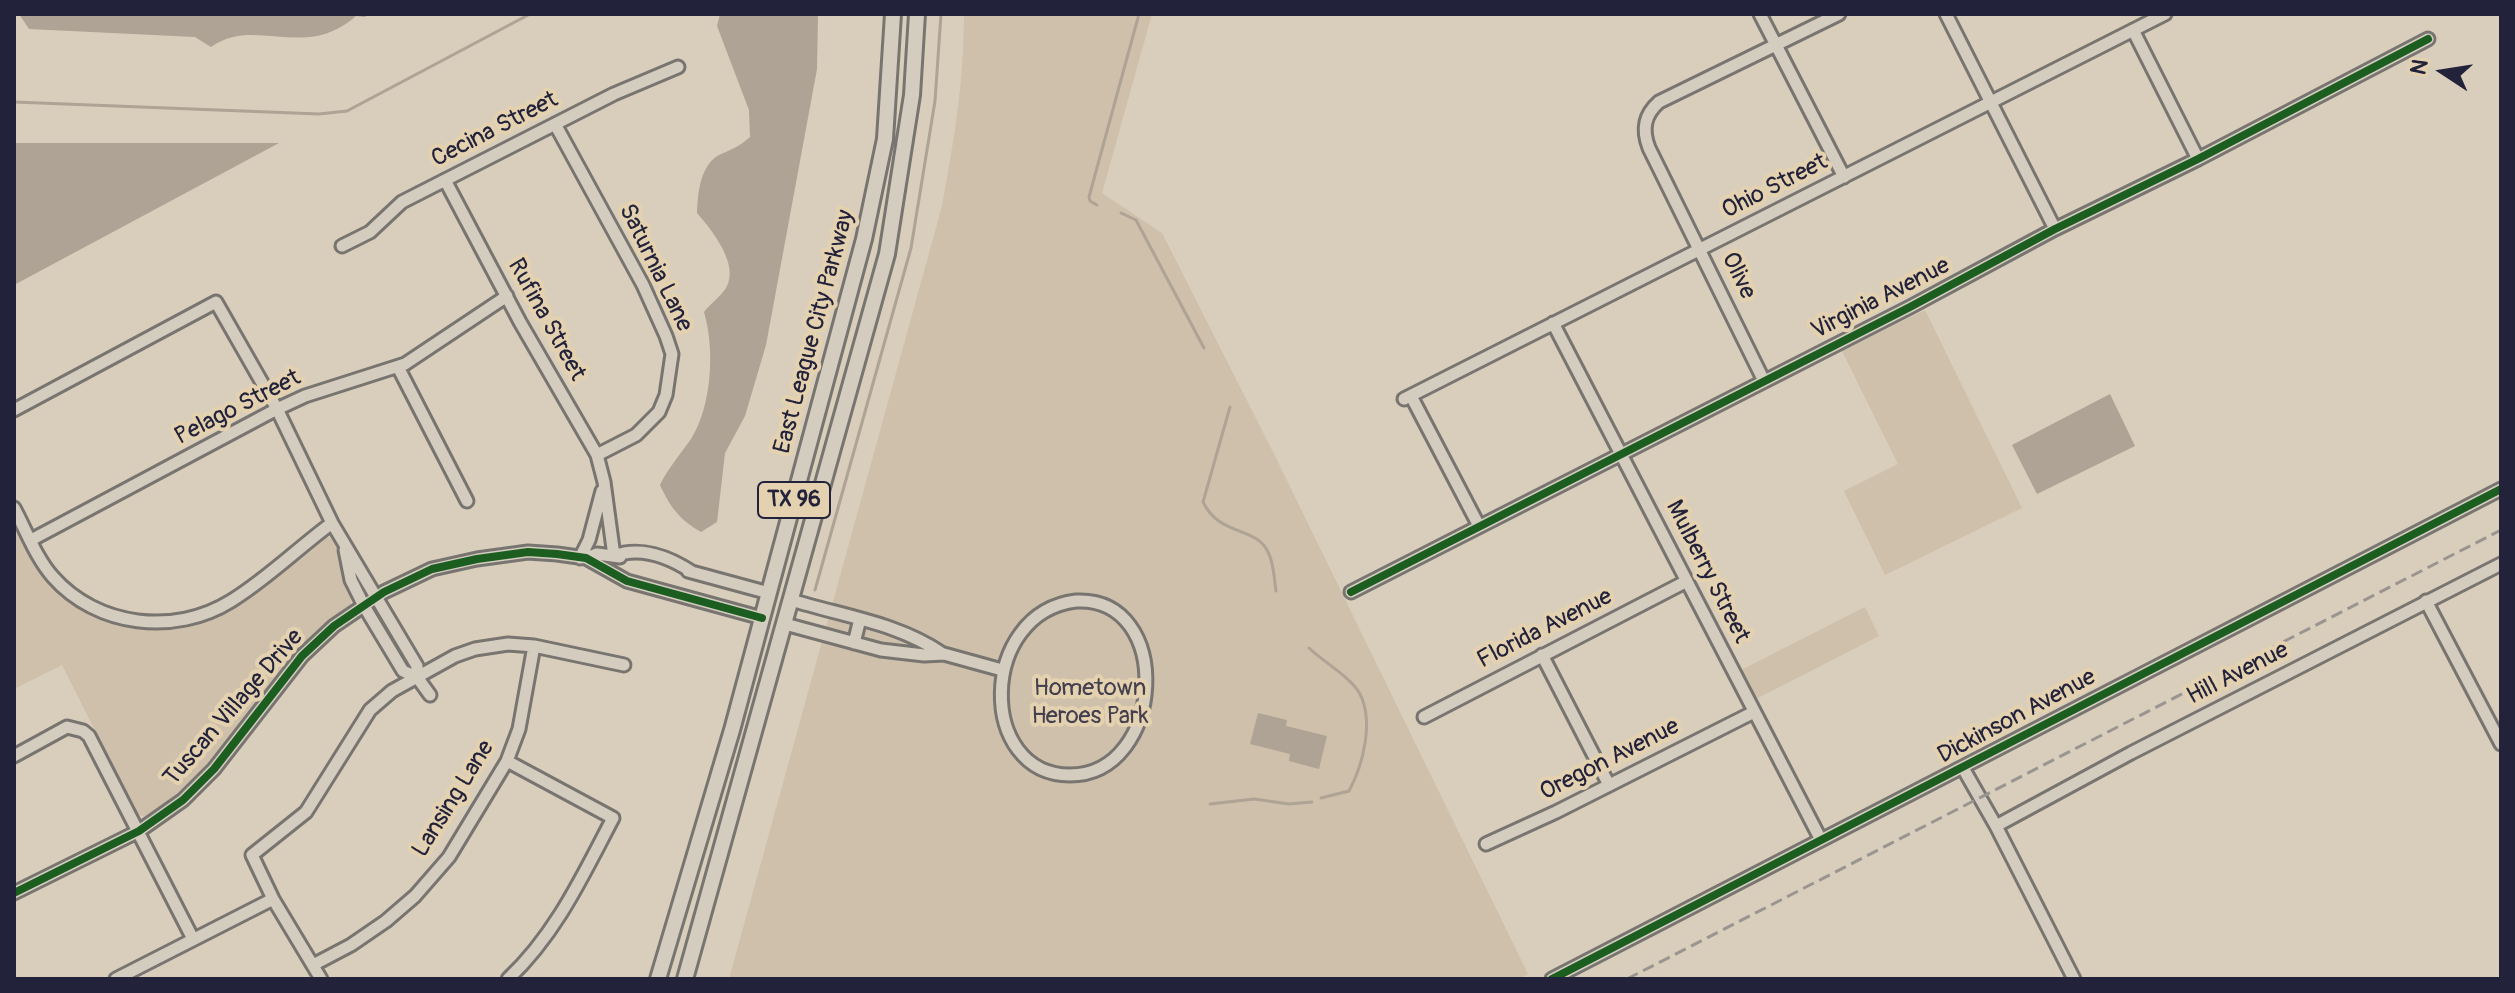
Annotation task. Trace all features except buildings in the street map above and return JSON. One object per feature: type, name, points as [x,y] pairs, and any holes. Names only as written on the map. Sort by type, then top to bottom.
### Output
[{"type":"main road","name":"East League City Parkway","points":[[658,979],[732,730],[870,210],[885,139],[893,14]]},
{"type":"main road","name":"East League City Parkway","points":[[685,979],[887,254],[912,95],[917,14]]},
{"type":"main road","points":[[769,593],[791,600]]},
{"type":"main road","points":[[762,618],[785,624]]},
{"type":"main road","points":[[694,979],[705,940],[715,872]]},
{"type":"street","points":[[1760,14],[1844,177]]},
{"type":"street","points":[[1776,46],[1839,14]]},
{"type":"street","points":[[1946,14],[2055,229]]},
{"type":"street","name":"Ohio Street","points":[[1479,526],[1407,398],[2165,14]]},
{"type":"street","points":[[2133,30],[2198,159]]},
{"type":"street","name":"Virginia Avenue","points":[[1351,592],[2428,39]]},
{"type":"street","name":"Olive","points":[[1764,381],[1649,148],[1644,125],[1654,106],[1776,46]]},
{"type":"street","name":"Cecina Street","points":[[342,246],[370,232],[402,202],[614,94],[678,67]]},
{"type":"street","name":"Saturnia Lane","points":[[555,124],[643,285],[672,354],[666,395],[659,412],[636,435],[597,455]]},
{"type":"street","name":"Rufina Street","points":[[445,180],[597,455],[604,482],[614,556]]},
{"type":"street","name":"Pelago Street","points":[[31,540],[277,409],[305,396],[398,367],[507,296]]},
{"type":"street","points":[[14,410],[216,302],[277,409],[332,523],[417,666],[417,677]]},
{"type":"street","name":"Mulberry Street","points":[[1553,323],[1821,840]]},
{"type":"street","points":[[398,367],[467,501]]},
{"type":"street","name":"Rufina Street","points":[[583,558],[604,482]]},
{"type":"street","name":"Dickinson Avenue","points":[[1552,979],[2501,489]]},
{"type":"street","points":[[14,508],[54,579],[78,598],[122,618],[165,623],[197,617],[230,602],[332,523]]},
{"type":"street","points":[[345,545],[351,580],[364,606],[403,671],[417,677],[430,695]]},
{"type":"street","name":"Tuscan Village Drive","points":[[14,893],[139,831],[183,800],[214,769],[302,656],[334,626],[384,592],[432,569],[528,552],[583,558],[627,581],[762,618]]},
{"type":"street","name":"Tuscan Village Drive","points":[[583,558],[597,554],[614,556],[692,572],[769,593]]},
{"type":"street","name":"Hill Avenue","points":[[1996,826],[2131,753],[2501,564]]},
{"type":"street","name":"Florida Avenue","points":[[1424,717],[1687,581]]},
{"type":"street","points":[[791,600],[904,632],[944,654],[1002,670]]},
{"type":"street","points":[[1090,601],[1118,615],[1139,639],[1147,683],[1142,714],[1124,748],[1100,770],[1072,775],[1051,773],[1030,762],[1009,734],[1001,703],[1002,670],[1019,636],[1038,615],[1069,602],[1090,601]]},
{"type":"street","points":[[2426,601],[2501,744]]},
{"type":"street","points":[[854,643],[860,619]]},
{"type":"street","points":[[785,624],[898,653],[944,654]]},
{"type":"street","points":[[321,979],[273,899],[252,855],[306,812],[370,710],[392,691],[455,656],[475,649],[508,644],[534,646],[624,665]]},
{"type":"street","name":"Lansing Lane","points":[[313,965],[374,929],[415,896],[449,857],[507,761],[519,729],[534,646]]},
{"type":"street","points":[[1542,655],[1609,785]]},
{"type":"street","name":"Oregon Avenue","points":[[1486,844],[1754,712]]},
{"type":"street","points":[[14,756],[67,727],[89,736],[193,939]]},
{"type":"street","points":[[507,761],[613,818],[566,909],[521,968],[508,979]]},
{"type":"street","points":[[1963,768],[2074,979]]},
{"type":"street","points":[[116,979],[273,899]]},
{"type":"green space","name":"Hometown Heroes Park","points":[[964,14],[1152,14],[1102,193],[1162,233],[1274,454],[1528,974],[1519,979],[729,979],[942,206],[960,87]]},
{"type":"green space","points":[[1925,310],[2022,508],[1885,575],[1844,491],[1898,464],[1842,351]]},
{"type":"green space","points":[[14,527],[38,570],[65,595],[119,622],[194,622],[326,535],[338,544],[351,604],[297,655],[189,787],[146,817],[135,810],[62,665],[14,689]]},
{"type":"green space","points":[[1865,607],[1879,636],[1756,699],[1741,670]]},
{"type":"shaded area","points":[[19,14],[368,14],[365,17],[356,16],[337,29],[318,36],[245,35],[228,38],[211,47],[195,37],[29,29]]},
{"type":"shaded area","points":[[720,14],[818,14],[817,69],[766,345],[745,416],[725,453],[717,522],[701,532],[676,512],[660,485],[698,426],[710,377],[710,343],[704,312],[724,291],[729,279],[727,259],[722,248],[697,213],[702,179],[714,159],[750,137],[749,110],[717,26]]},
{"type":"shaded area","points":[[14,143],[279,143],[14,285]]},
{"type":"shaded area","points":[[2110,394],[2135,446],[2037,494],[2012,445]]},
{"type":"shaded area","points":[[1258,713],[1287,720],[1286,726],[1327,736],[1319,769],[1289,761],[1290,754],[1250,744]]},
{"type":"waterway","points":[[14,102],[319,114],[347,111],[530,14]]},
{"type":"waterway","points":[[815,590],[911,248],[935,101],[941,14]]},
{"type":"waterway","points":[[1097,205],[1089,197],[1139,14]]},
{"type":"waterway","points":[[1121,213],[1136,220],[1204,348]]},
{"type":"waterway","points":[[1230,407],[1203,502],[1219,521],[1262,544],[1272,561],[1276,591]]},
{"type":"waterway","points":[[1309,648],[1356,688],[1366,717],[1365,743],[1359,769],[1349,791],[1321,798]]},
{"type":"waterway","points":[[1210,804],[1254,799],[1289,804],[1312,802]]},
{"type":"railway","points":[[1627,979],[2501,530]]},
{"type":"cycle path","points":[[1351,592],[2428,39]]},
{"type":"cycle path","points":[[1552,979],[2501,489]]},
{"type":"cycle path","points":[[14,893],[139,831],[183,800],[214,769],[302,656],[334,626],[384,592],[432,569],[528,552],[586,558],[627,581],[762,618]]}]
